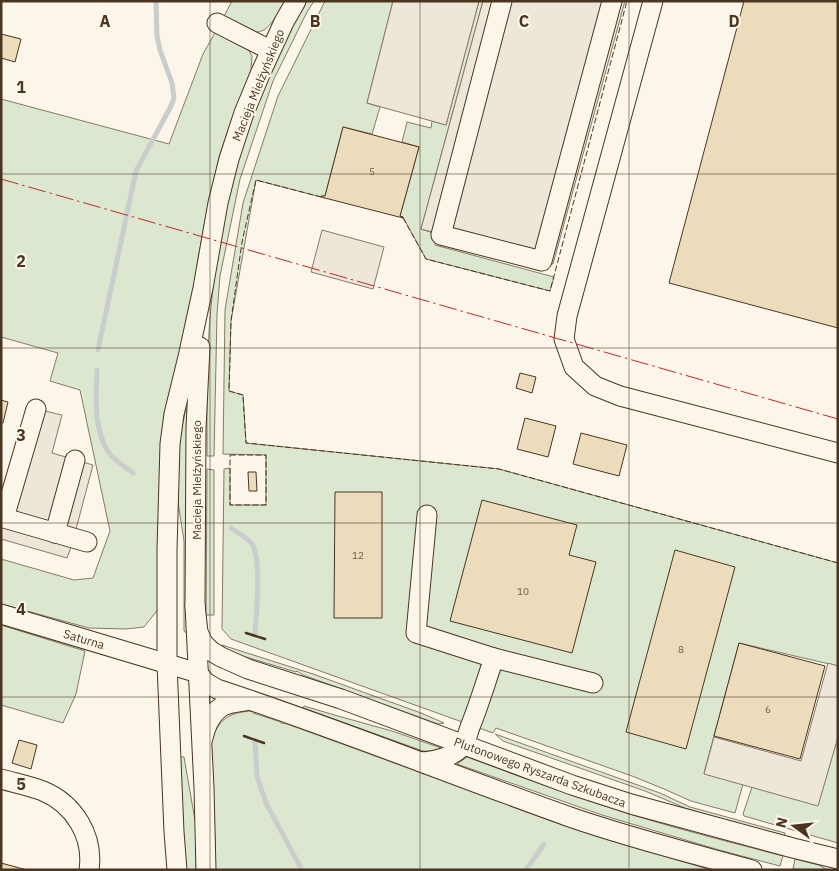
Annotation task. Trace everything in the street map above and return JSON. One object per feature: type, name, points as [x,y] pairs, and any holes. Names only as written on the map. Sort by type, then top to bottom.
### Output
[{"type":"street","name":"Macieja Mielżyńskiego","points":[[177,870],[173,823],[167,664],[167,550],[170,444],[174,414],[203,288],[218,203],[229,159],[244,113],[270,50],[296,1]]},
{"type":"street","points":[[502,1],[441,235],[542,261],[612,1]]},
{"type":"street","points":[[653,1],[567,316],[564,340],[574,367],[595,386],[620,396],[838,453]]},
{"type":"street","points":[[216,23],[270,50]]},
{"type":"street","name":"Macieja Mielżyńskiego","points":[[203,288],[196,428],[195,605],[206,870]]},
{"type":"street","points":[[36,409],[3,518],[87,542]]},
{"type":"street","points":[[55,533],[75,460]]},
{"type":"street","points":[[427,515],[416,633],[494,658],[593,683]]},
{"type":"street","name":"Plutonowego Ryszarda Szkubacza","points":[[195,605],[198,632],[203,643],[221,657],[248,669],[340,699],[572,785],[631,804],[838,859]]},
{"type":"street","name":"Saturna","points":[[1,614],[167,664]]},
{"type":"street","points":[[420,762],[444,758],[454,753],[463,745],[494,658]]},
{"type":"street","points":[[167,664],[198,673],[205,682],[217,690],[571,817],[752,870]]},
{"type":"street","name":"Plutonowego Ryszarda Szkubacza","points":[[198,673],[217,667],[248,669]]},
{"type":"street","points":[[202,756],[203,737],[211,717],[225,705],[249,700]]},
{"type":"street","points":[[1,779],[43,791],[69,808],[85,833],[89,848],[89,870]]},
{"type":"green space","points":[[232,1],[285,1],[277,15],[265,29],[253,32],[222,20]]},
{"type":"green space","points":[[306,1],[314,1],[273,81],[240,179],[220,276],[217,314],[214,456],[207,456],[209,330],[218,251],[225,214],[234,177],[257,104],[288,34]]},
{"type":"green space","points":[[325,1],[393,1],[367,103],[380,107],[372,134],[343,127],[325,196],[321,197],[256,180],[231,321],[229,391],[243,395],[246,443],[499,469],[838,563],[838,666],[739,643],[704,773],[743,784],[735,813],[691,801],[632,776],[496,728],[493,733],[231,639],[222,629],[224,469],[230,468],[230,505],[266,505],[266,455],[223,454],[225,310],[243,203],[278,96]]},
{"type":"green space","points":[[479,1],[483,1],[421,229],[433,233],[436,239],[435,245],[554,277],[550,291],[426,259],[403,217],[400,216],[419,147],[402,142],[407,122],[431,128],[432,121],[446,125]]},
{"type":"green space","points":[[216,31],[246,46],[252,56],[251,70],[220,154],[198,259],[188,329],[159,608],[144,627],[126,629],[89,628],[1,604],[1,559],[74,580],[93,578],[110,531],[80,390],[50,381],[58,353],[1,337],[1,99],[169,144],[203,54]]},
{"type":"green space","points":[[186,408],[188,408],[188,631],[186,633],[184,631],[184,541],[178,502],[178,475],[180,437]]},
{"type":"green space","points":[[207,469],[214,470],[214,615],[206,615]]},
{"type":"green space","points":[[1,625],[85,651],[76,694],[63,723],[1,705]]},
{"type":"green space","points":[[222,645],[313,674],[444,723],[438,724],[303,675],[297,671],[236,654],[222,647]]},
{"type":"green space","points":[[304,706],[392,731],[444,749],[430,752],[423,751],[303,708]]},
{"type":"green space","points":[[253,711],[253,713],[595,835],[711,870],[213,870],[215,843],[210,745],[216,730],[224,719],[236,713]]},
{"type":"green space","points":[[495,734],[660,793],[690,807],[785,833],[784,836],[685,808],[645,791],[503,741]]},
{"type":"green space","points":[[838,744],[838,843],[744,816],[752,787],[818,805],[835,746]]},
{"type":"green space","points":[[179,757],[184,757],[196,826],[196,870],[186,870]]},
{"type":"green space","points":[[467,757],[551,788],[636,816],[783,856],[780,866],[602,815],[457,764]]},
{"type":"green space","points":[[795,859],[819,865],[828,870],[793,869]]},
{"type":"shaded area","points":[[393,1],[479,1],[446,125],[367,103]]},
{"type":"shaded area","points":[[483,1],[625,1],[553,264],[421,229]]},
{"type":"shaded area","points":[[322,230],[384,247],[373,289],[311,272]]},
{"type":"shaded area","points":[[36,409],[62,415],[52,453],[93,465],[75,533],[6,513]]},
{"type":"shaded area","points":[[1,527],[71,547],[67,558],[1,539]]},
{"type":"shaded area","points":[[828,663],[838,666],[838,737],[818,806],[704,774],[714,737],[801,761]]},
{"type":"building","points":[[744,1],[838,1],[838,328],[669,283]]},
{"type":"building","points":[[1,34],[21,39],[15,62],[1,58]]},
{"type":"building","points":[[343,127],[419,147],[400,216],[403,218],[321,197],[325,196]]},
{"type":"building","points":[[520,373],[536,377],[532,393],[516,388]]},
{"type":"building","points":[[1,400],[8,402],[3,423],[1,423]]},
{"type":"building","points":[[525,418],[556,426],[548,457],[517,449]]},
{"type":"building","points":[[581,433],[627,445],[619,476],[573,464]]},
{"type":"building","points":[[248,472],[256,472],[257,491],[249,491]]},
{"type":"building","points":[[335,492],[382,492],[382,618],[334,618]]},
{"type":"building","points":[[482,500],[577,525],[569,555],[596,562],[572,653],[450,621]]},
{"type":"building","points":[[675,550],[735,567],[686,749],[626,732]]},
{"type":"building","points":[[739,643],[825,666],[800,759],[714,736]]},
{"type":"building","points":[[19,740],[37,745],[31,769],[12,763]]},
{"type":"building","points":[[1,863],[27,870],[1,870]]},
{"type":"waterway","points":[[98,350],[136,171],[174,98],[172,83],[157,36],[156,1]]},
{"type":"waterway","points":[[97,370],[97,413],[100,434],[111,456],[133,473]]},
{"type":"waterway","points":[[231,528],[250,542],[255,551],[258,575],[255,636]]},
{"type":"waterway","points":[[255,740],[257,776],[266,803],[302,870]]},
{"type":"waterway","points":[[526,870],[544,844]]},
{"type":"fence","points":[[403,218],[426,259],[550,291],[627,1]]},
{"type":"fence","points":[[321,197],[256,180],[242,242],[231,321],[229,391],[243,395],[246,443],[499,469],[838,563]]},
{"type":"fence","points":[[230,455],[266,455],[266,505],[230,505],[230,455]]},
{"type":"wall","points":[[246,633],[265,639]]},
{"type":"wall","points":[[244,736],[264,743]]},
{"type":"power","points":[[1,179],[838,419]]}]
